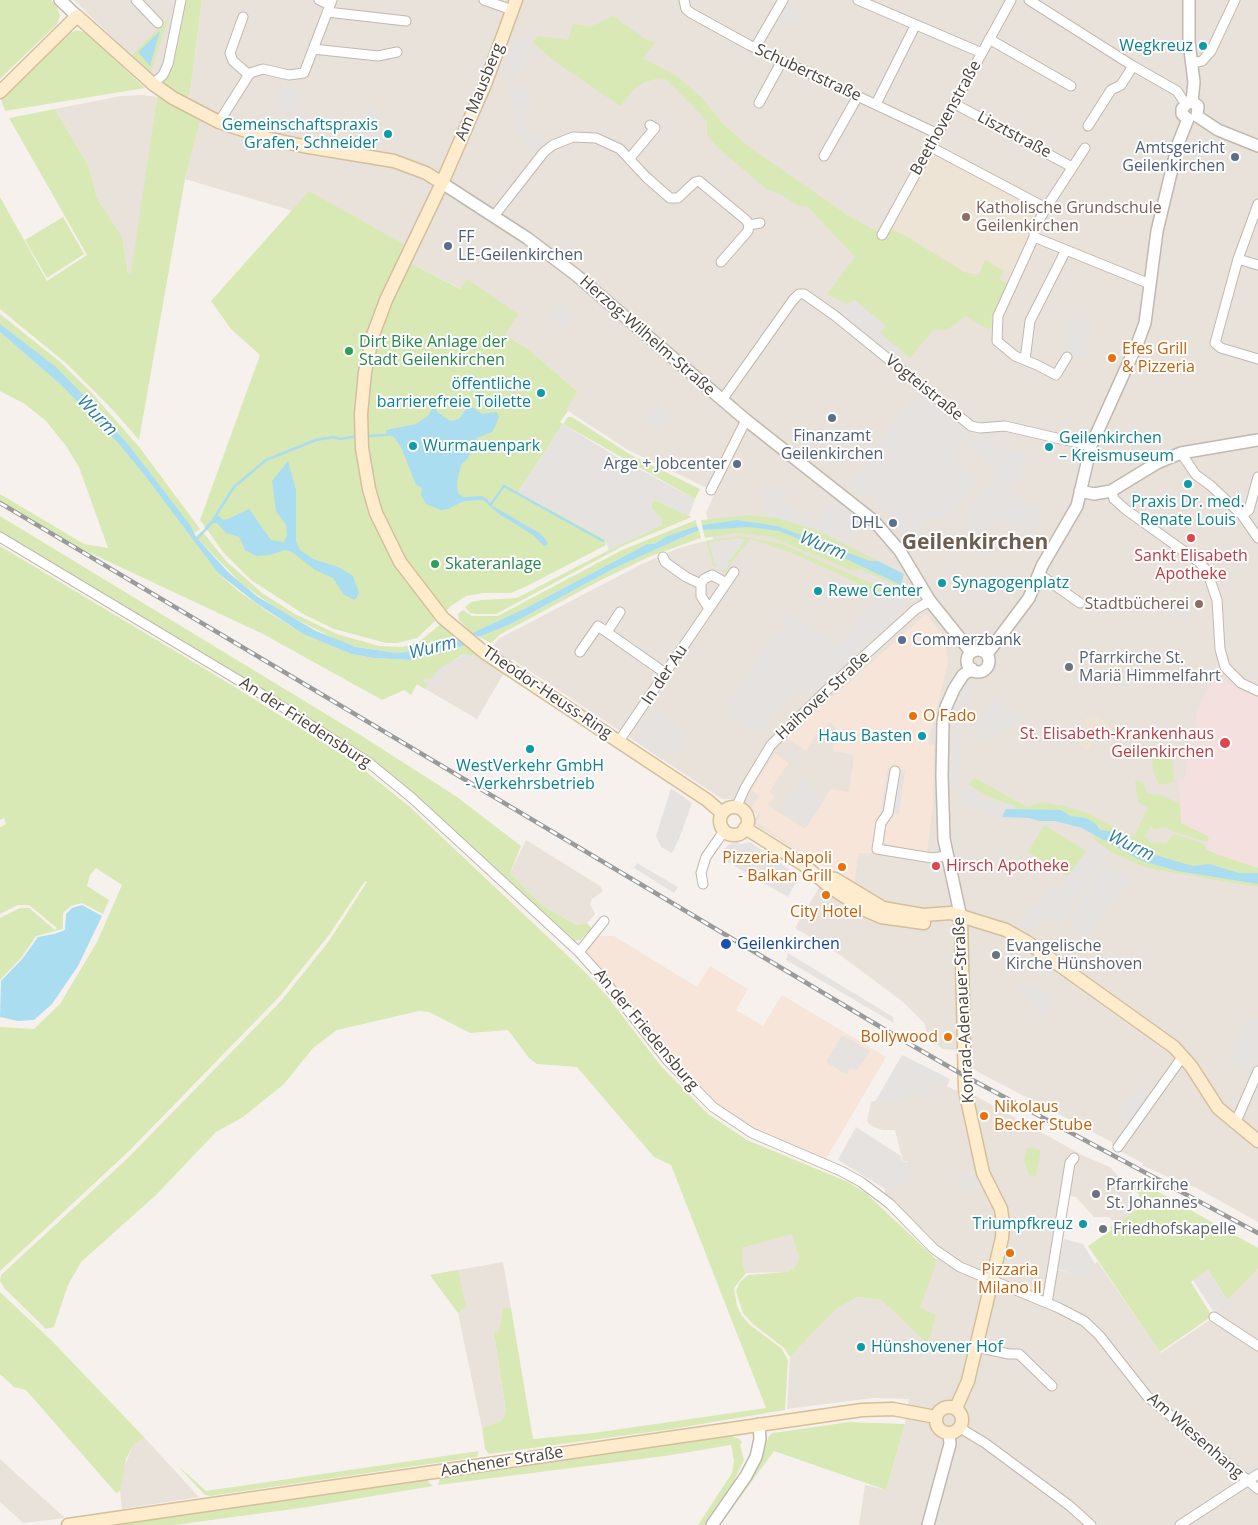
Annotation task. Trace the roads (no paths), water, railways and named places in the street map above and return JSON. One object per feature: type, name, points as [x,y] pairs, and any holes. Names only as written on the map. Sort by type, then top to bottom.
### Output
[{"type":"main road","name":"Am Mausberg","points":[[442,183],[488,78],[514,5]]},
{"type":"main road","name":"Herzog-Wilhelm-Straße","points":[[77,16],[153,84],[173,98],[219,122],[267,138],[394,161],[426,173],[442,183]]},
{"type":"main road","points":[[0,92],[77,16]]},
{"type":"main road","name":"Theodor-Heuss-Ring","points":[[442,183],[407,253],[376,323],[364,372],[361,414],[365,469],[379,520],[400,562],[413,581],[432,606],[456,630],[707,800],[722,813]]},
{"type":"main road","points":[[730,808],[736,808],[746,816],[745,828],[737,834],[724,831],[720,824],[722,813],[730,808]]},
{"type":"main road","points":[[745,828],[820,877],[837,892],[865,910],[881,917],[924,923],[952,922],[961,918],[1006,930],[1026,940],[1149,1027],[1183,1056],[1209,1098],[1235,1124],[1258,1141]]},
{"type":"main road","name":"Konrad-Adenauer-Straße","points":[[956,1408],[966,1388],[1004,1223],[1001,1209],[983,1174],[966,1090],[961,918]]},
{"type":"main road","name":"Aachener Straße","points":[[68,1525],[759,1424],[881,1408],[936,1417]]},
{"type":"main road","points":[[943,1408],[956,1408],[963,1418],[954,1431],[938,1428],[936,1417],[943,1408]]},
{"type":"street","points":[[60,0],[77,16]]},
{"type":"street","points":[[136,0],[158,23]]},
{"type":"street","points":[[153,84],[162,75],[168,64],[182,0]]},
{"type":"street","points":[[319,0],[329,5],[406,21]]},
{"type":"street","points":[[484,0],[514,5]]},
{"type":"street","points":[[755,48],[783,0]]},
{"type":"street","points":[[858,0],[915,26],[982,53]]},
{"type":"street","name":"Beethovenstraße","points":[[882,236],[1010,0]]},
{"type":"street","points":[[987,654],[978,650],[971,652],[968,661],[972,669],[980,671],[985,668],[988,663],[987,654],[1029,598],[1077,506],[1091,446],[1145,323],[1157,231],[1170,172],[1192,117],[1199,109],[1188,103],[1177,91],[1133,66],[1029,0]]},
{"type":"street","points":[[1188,103],[1194,82],[1189,0]]},
{"type":"street","points":[[1192,63],[1202,60],[1211,52],[1235,0]]},
{"type":"street","name":"Schubertstraße","points":[[684,2],[686,9],[696,16],[755,48],[938,134]]},
{"type":"street","points":[[219,122],[248,74],[263,69],[290,75],[303,74],[329,5]]},
{"type":"street","points":[[243,17],[230,53],[233,60],[248,74]]},
{"type":"street","points":[[876,104],[915,26]]},
{"type":"street","points":[[989,39],[1071,86]]},
{"type":"street","points":[[313,49],[378,56],[397,52]]},
{"type":"street","points":[[759,103],[782,61]]},
{"type":"street","points":[[1088,126],[1111,90],[1121,85],[1133,66]]},
{"type":"street","points":[[824,156],[858,96]]},
{"type":"street","name":"Lisztstraße","points":[[955,104],[1072,167]]},
{"type":"street","points":[[1192,117],[1258,146]]},
{"type":"street","points":[[630,158],[654,128],[650,124]]},
{"type":"street","points":[[494,216],[544,152],[562,140],[582,136],[596,138],[616,146],[630,158],[646,177],[670,198],[683,195],[695,182],[699,181],[722,199],[749,225]]},
{"type":"street","points":[[931,147],[1046,208]]},
{"type":"street","points":[[1067,357],[1056,375],[1015,356],[998,344],[997,324],[998,316],[1034,237],[1034,229],[1085,148]]},
{"type":"street","name":"Herzog-Wilhelm-Straße","points":[[442,183],[494,216],[576,275],[746,420],[874,521],[900,551],[930,601],[971,652]]},
{"type":"street","points":[[1258,204],[1238,259],[1215,343],[1220,348],[1258,359]]},
{"type":"street","points":[[749,225],[760,223]]},
{"type":"street","points":[[721,262],[748,231],[749,225]]},
{"type":"street","points":[[1034,237],[1150,284]]},
{"type":"street","points":[[1025,360],[1030,321],[1066,250]]},
{"type":"street","points":[[1238,259],[1258,265]]},
{"type":"street","name":"Vogteistraße","points":[[722,400],[793,300],[799,294],[804,294],[834,315],[971,426],[980,428],[1004,426],[1091,446]]},
{"type":"street","points":[[711,490],[746,420]]},
{"type":"street","points":[[1080,491],[1094,494],[1111,491],[1157,463],[1181,453],[1258,440]]},
{"type":"street","points":[[1181,453],[1196,476],[1210,485],[1242,515],[1254,536],[1258,538]]},
{"type":"street","points":[[1242,515],[1249,510],[1258,477]]},
{"type":"street","points":[[1111,491],[1114,499],[1199,562],[1207,571],[1216,600],[1220,649],[1224,667],[1241,683],[1258,691]]},
{"type":"street","name":"An der Friedensburg","points":[[0,537],[278,704],[368,762],[412,798],[579,952],[604,980],[668,1061],[713,1107],[752,1133],[861,1182],[890,1204],[934,1249],[960,1267],[991,1280]]},
{"type":"street","points":[[663,557],[665,562],[686,577],[701,584]]},
{"type":"street","name":"In der Au","points":[[619,741],[708,607],[734,572]]},
{"type":"street","points":[[1040,574],[1080,604]]},
{"type":"street","points":[[708,607],[701,596],[701,584],[707,576],[712,575],[726,583]]},
{"type":"street","name":"Haihover Straße","points":[[736,808],[745,788],[771,745],[833,684],[916,609],[930,601]]},
{"type":"street","points":[[607,632],[620,612]]},
{"type":"street","points":[[580,652],[598,626],[665,673]]},
{"type":"street","name":"Konrad-Adenauer-Straße","points":[[961,918],[947,856],[942,792],[945,713],[960,678],[972,669]]},
{"type":"street","points":[[895,771],[888,813],[881,823],[876,848],[932,858],[947,856]]},
{"type":"street","points":[[704,884],[701,870],[706,856],[724,831]]},
{"type":"street","points":[[579,952],[604,921]]},
{"type":"street","points":[[1118,1148],[1183,1056]]},
{"type":"street","points":[[1235,1124],[1258,1072]]},
{"type":"street","points":[[1046,1303],[1070,1163],[1074,1158]]},
{"type":"street","name":"Am Wiesenhang","points":[[991,1280],[1069,1313],[1090,1326],[1147,1396],[1258,1489]]},
{"type":"street","points":[[1214,1316],[1258,1346]]},
{"type":"street","points":[[976,1347],[1009,1354],[1019,1354],[1052,1386]]},
{"type":"street","points":[[712,1525],[746,1476],[756,1457],[760,1439],[759,1424]]},
{"type":"street","points":[[928,1525],[954,1431],[985,1443],[1070,1506],[1091,1525]]},
{"type":"street","points":[[1180,1525],[1258,1474]]},
{"type":"water","points":[[160,31],[150,66],[138,52]]},
{"type":"water","name":"Wurm","points":[[0,324],[57,368],[90,402],[128,444],[190,525],[197,538],[229,573],[258,597],[316,631],[356,647],[397,653],[432,648],[460,639],[466,645],[411,660],[374,658],[351,654],[303,634],[256,603],[218,573],[118,443],[61,385],[0,332]]},
{"type":"water","points":[[435,404],[437,412],[451,421],[459,419],[469,405],[482,414],[496,412],[499,416],[492,432],[477,438],[468,458],[461,465],[457,482],[458,493],[463,497],[482,496],[491,505],[541,534],[548,543],[547,545],[544,546],[533,535],[499,514],[483,500],[464,501],[448,509],[441,510],[426,504],[421,495],[422,488],[416,485],[401,447],[394,437],[387,435],[386,430],[416,424],[428,416]]},
{"type":"water","points":[[288,461],[296,490],[296,541],[300,550],[313,559],[338,567],[353,576],[359,593],[355,600],[344,595],[333,578],[315,570],[292,552],[285,550],[270,555],[256,556],[245,550],[239,537],[226,533],[217,523],[213,523],[207,530],[204,528],[215,517],[219,516],[223,520],[228,519],[249,509],[271,540],[284,542],[287,535],[286,525],[276,511],[272,481]]},
{"type":"water","name":"Wurm","points":[[737,520],[777,526],[870,561],[878,561],[904,574],[901,585],[827,550],[779,531],[749,527],[703,530],[702,525]]},
{"type":"water","points":[[697,526],[699,530],[615,568],[511,624],[479,637],[472,633],[526,608],[647,544],[654,544],[667,536]]},
{"type":"water","name":"Wurm","points":[[1006,809],[1061,810],[1070,816],[1086,818],[1096,824],[1100,830],[1110,831],[1116,839],[1125,838],[1135,849],[1193,866],[1209,864],[1239,873],[1258,873],[1258,884],[1177,871],[1142,861],[1082,828],[1055,821],[1002,817]]},
{"type":"water","points":[[82,905],[102,916],[78,966],[52,1004],[34,1020],[18,1021],[0,1017],[1,981],[23,958],[38,937],[65,930],[66,914],[72,908]]},
{"type":"waterway","points":[[366,436],[387,435]]},
{"type":"waterway","points":[[213,520],[234,487],[266,460],[316,440],[358,436]]},
{"type":"waterway","points":[[491,504],[504,486],[603,541]]},
{"type":"waterway","points":[[196,540],[207,528]]},
{"type":"railway","points":[[0,503],[894,1035],[965,1076],[1258,1233]]},
{"type":"place","name":"Wegkreuz","points":[[1203,46]]},
{"type":"place","name":"Gemeinschaftspraxis Grafen, Schneider","points":[[388,134]]},
{"type":"place","name":"Amtsgericht Geilenkirchen","points":[[1235,157]]},
{"type":"place","name":"Katholische Grundschule Geilenkirchen","points":[[966,217]]},
{"type":"place","name":"FF LE-Geilenkirchen","points":[[448,246]]},
{"type":"place","name":"Dirt Bike Anlage der Stadt Geilenkirchen","points":[[349,351]]},
{"type":"place","name":"Efes Grill & Pizzeria","points":[[1112,358]]},
{"type":"place","name":"öffentliche barrierefreie Toilette","points":[[541,393]]},
{"type":"place","name":"Finanzamt Geilenkirchen","points":[[832,418]]},
{"type":"place","name":"Wurmauenpark","points":[[413,446]]},
{"type":"place","name":"Geilenkirchen – Kreismuseum","points":[[1049,447]]},
{"type":"place","name":"Arge + Jobcenter","points":[[737,464]]},
{"type":"place","name":"Praxis Dr. med. Renate Louis","points":[[1188,484]]},
{"type":"place","name":"DHL","points":[[893,523]]},
{"type":"place","name":"Sankt Elisabeth Apotheke","points":[[1191,538]]},
{"type":"place","name":"Skateranlage","points":[[435,564]]},
{"type":"place","name":"Synagogenplatz","points":[[942,583]]},
{"type":"place","name":"Rewe Center","points":[[818,591]]},
{"type":"place","name":"Stadtbücherei","points":[[1199,604]]},
{"type":"place","name":"Commerzbank","points":[[902,640]]},
{"type":"place","name":"Pfarrkirche St. Mariä Himmelfahrt","points":[[1069,667]]},
{"type":"place","name":"O Fado","points":[[913,716]]},
{"type":"place","name":"Haus Basten","points":[[922,736]]},
{"type":"place","name":"St. Elisabeth-Krankenhaus Geilenkirchen","points":[[1225,743]]},
{"type":"place","name":"WestVerkehr GmbH - Verkehrsbetrieb","points":[[530,749]]},
{"type":"place","name":"Hirsch Apotheke","points":[[936,866]]},
{"type":"place","name":"Pizzeria Napoli - Balkan Grill","points":[[842,867]]},
{"type":"place","name":"City Hotel","points":[[826,895]]},
{"type":"place","name":"Geilenkirchen","points":[[726,944]]},
{"type":"place","name":"Evangelische Kirche Hünshoven","points":[[996,955]]},
{"type":"place","name":"Bollywood","points":[[948,1037]]},
{"type":"place","name":"Nikolaus Becker Stube","points":[[984,1116]]},
{"type":"place","name":"Pfarrkirche St. Johannes","points":[[1096,1194]]},
{"type":"place","name":"Triumpfkreuz","points":[[1083,1224]]},
{"type":"place","name":"Friedhofskapelle","points":[[1103,1229]]},
{"type":"place","name":"Pizzaria Milano II","points":[[1010,1253]]},
{"type":"place","name":"Hünshovener Hof","points":[[861,1347]]},
{"type":"district","name":"Geilenkirchen","points":[[975,543]]}]
